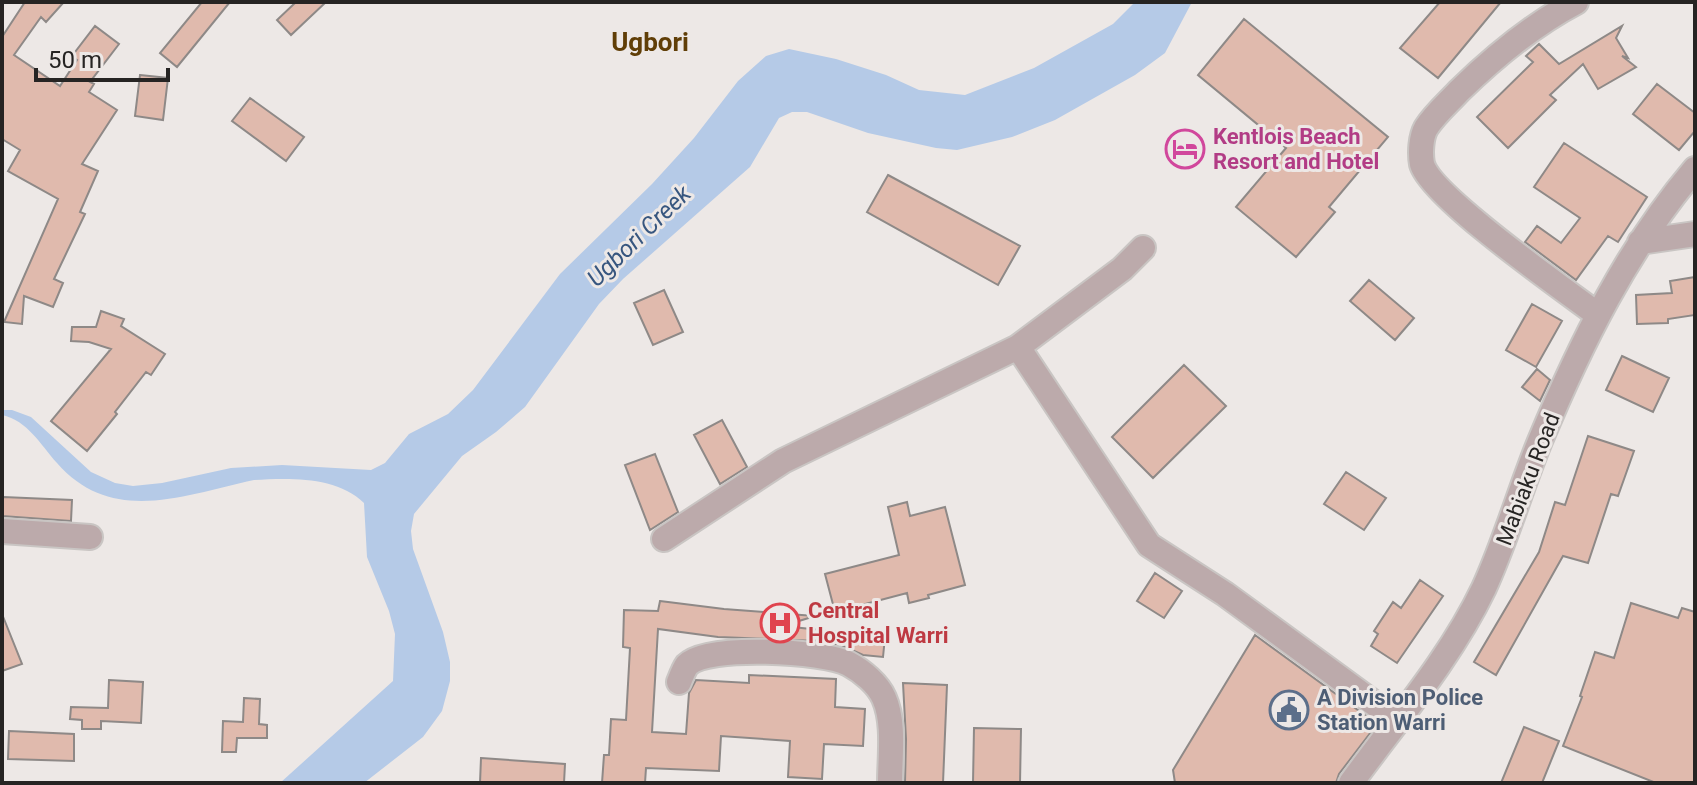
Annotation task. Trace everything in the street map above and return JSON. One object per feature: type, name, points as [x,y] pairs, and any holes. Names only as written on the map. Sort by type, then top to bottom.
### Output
[{"type":"street","points":[[1576,2],[1553,14],[1495,56],[1436,114],[1424,131],[1421,150],[1423,166],[1436,185],[1486,229],[1598,315]]},
{"type":"street","name":"Mabiaku Road","points":[[1351,783],[1460,635],[1509,531],[1539,443],[1598,315],[1640,242],[1695,169]]},
{"type":"street","points":[[1640,242],[1695,234]]},
{"type":"street","points":[[664,539],[783,461],[1018,347],[1122,269],[1143,248]]},
{"type":"street","points":[[1018,347],[1149,545],[1225,594],[1397,720]]},
{"type":"street","points":[[2,531],[90,537]]},
{"type":"street","points":[[679,682],[687,666],[701,657],[733,651],[818,654],[848,663],[870,679],[884,697],[891,727],[890,783]]},
{"type":"water","name":"Ugbori Creek","points":[[1135,2],[1192,2],[1165,53],[1135,75],[1055,120],[1012,137],[957,150],[868,133],[807,112],[792,112],[779,118],[750,167],[623,279],[599,304],[525,407],[462,456],[414,514],[411,531],[413,549],[443,632],[450,662],[450,681],[442,711],[423,737],[364,783],[280,783],[393,681],[395,634],[367,557],[364,503],[353,494],[327,483],[297,479],[254,480],[175,498],[125,500],[101,494],[78,482],[26,428],[2,415],[2,410],[12,410],[31,417],[91,472],[115,483],[133,486],[231,468],[282,465],[371,470],[385,463],[409,434],[448,414],[473,390],[560,274],[652,184],[694,138],[738,81],[766,56],[789,49],[836,59],[886,75],[919,90],[965,95],[1034,68],[1113,24]]},
{"type":"building","points":[[25,2],[64,2],[46,22],[41,17],[14,55],[60,86],[77,60],[72,56],[95,26],[119,44],[90,82],[94,84],[89,92],[117,110],[82,164],[98,171],[80,212],[85,214],[54,279],[63,283],[53,307],[24,296],[22,324],[4,322],[58,199],[8,171],[20,150],[2,139],[2,37]]},
{"type":"building","points":[[202,2],[230,2],[177,67],[160,53]]},
{"type":"building","points":[[296,2],[326,2],[291,35],[277,20]]},
{"type":"building","points":[[1440,2],[1501,2],[1438,78],[1400,48]]},
{"type":"building","points":[[1244,19],[1388,137],[1329,207],[1335,212],[1296,257],[1236,207],[1286,148],[1198,75]]},
{"type":"building","points":[[1622,26],[1616,38],[1628,58],[1622,56],[1636,67],[1598,89],[1583,64],[1550,95],[1556,100],[1508,148],[1477,117],[1533,62],[1526,56],[1539,44],[1559,64]]},
{"type":"building","points":[[140,75],[168,78],[163,120],[135,116]]},
{"type":"building","points":[[1657,84],[1695,113],[1695,131],[1679,150],[1633,114]]},
{"type":"building","points":[[250,98],[304,137],[286,161],[232,121]]},
{"type":"building","points":[[1564,143],[1647,197],[1618,242],[1608,236],[1576,280],[1525,242],[1537,226],[1561,243],[1580,218],[1534,187]]},
{"type":"building","points":[[888,175],[1020,246],[998,285],[867,212]]},
{"type":"building","points":[[1695,277],[1695,315],[1668,319],[1668,323],[1637,324],[1636,295],[1672,293],[1670,281]]},
{"type":"building","points":[[1369,280],[1414,318],[1395,340],[1350,301]]},
{"type":"building","points":[[664,290],[683,332],[653,345],[634,303]]},
{"type":"building","points":[[1532,304],[1562,321],[1536,367],[1506,350]]},
{"type":"building","points":[[101,311],[124,319],[121,326],[165,354],[151,375],[146,372],[87,451],[51,421],[111,349],[89,342],[71,341],[72,327],[96,327]]},
{"type":"building","points":[[1622,356],[1669,378],[1653,412],[1606,390]]},
{"type":"building","points":[[1184,365],[1226,406],[1153,478],[1112,437]]},
{"type":"building","points":[[1537,369],[1550,380],[1540,401],[1522,387]]},
{"type":"building","points":[[722,420],[747,467],[720,484],[694,435]]},
{"type":"building","points":[[1588,436],[1634,451],[1618,496],[1611,494],[1588,563],[1563,556],[1496,675],[1474,662],[1539,552],[1555,502],[1565,505]]},
{"type":"building","points":[[655,454],[678,512],[650,530],[625,465]]},
{"type":"building","points":[[1346,472],[1386,498],[1364,530],[1324,504]]},
{"type":"building","points":[[3,497],[72,500],[71,521],[2,516]]},
{"type":"building","points":[[907,502],[910,516],[945,507],[965,585],[909,603],[907,593],[835,612],[825,574],[899,555],[888,507]]},
{"type":"building","points":[[1155,573],[1182,591],[1164,618],[1137,601]]},
{"type":"building","points":[[1420,580],[1443,596],[1397,663],[1371,646],[1378,634],[1374,631],[1393,602],[1401,608]]},
{"type":"building","points":[[660,601],[815,616],[783,626],[885,637],[883,657],[863,655],[841,645],[818,641],[718,637],[658,629],[652,732],[686,734],[689,693],[696,680],[749,683],[749,675],[836,679],[835,707],[865,709],[863,746],[824,744],[822,779],[788,777],[790,741],[721,736],[719,771],[646,768],[645,783],[602,783],[604,755],[609,755],[611,719],[626,720],[630,648],[623,647],[624,610],[658,611]]},
{"type":"building","points":[[1631,603],[1678,618],[1682,608],[1695,612],[1695,783],[1656,783],[1563,746],[1595,652],[1614,658]]},
{"type":"building","points":[[2,614],[22,664],[2,671]]},
{"type":"building","name":"A Division Police Station Warri","points":[[1255,635],[1377,724],[1339,774],[1336,783],[1175,783],[1173,770]]},
{"type":"building","points":[[109,680],[143,682],[141,723],[101,721],[101,729],[82,729],[82,720],[70,719],[71,707],[108,708]]},
{"type":"building","points":[[903,683],[947,685],[943,783],[905,783]]},
{"type":"building","points":[[244,698],[260,699],[259,724],[267,725],[267,738],[237,738],[236,752],[222,752],[223,721],[243,722]]},
{"type":"building","points":[[1524,727],[1559,741],[1542,783],[1501,783]]},
{"type":"building","points":[[974,728],[1021,729],[1020,783],[973,783]]},
{"type":"building","points":[[9,731],[74,734],[74,761],[8,759]]},
{"type":"building","points":[[481,758],[565,764],[564,783],[480,783]]},
{"type":"place","name":"Kentlois Beach Resort and Hotel","points":[[1185,149]]},
{"type":"place","name":"Central Hospital Warri","points":[[780,623]]},
{"type":"place","name":"A Division Police Station Warri","points":[[1289,710]]},
{"type":"district","name":"Ugbori","points":[[650,42]]}]
